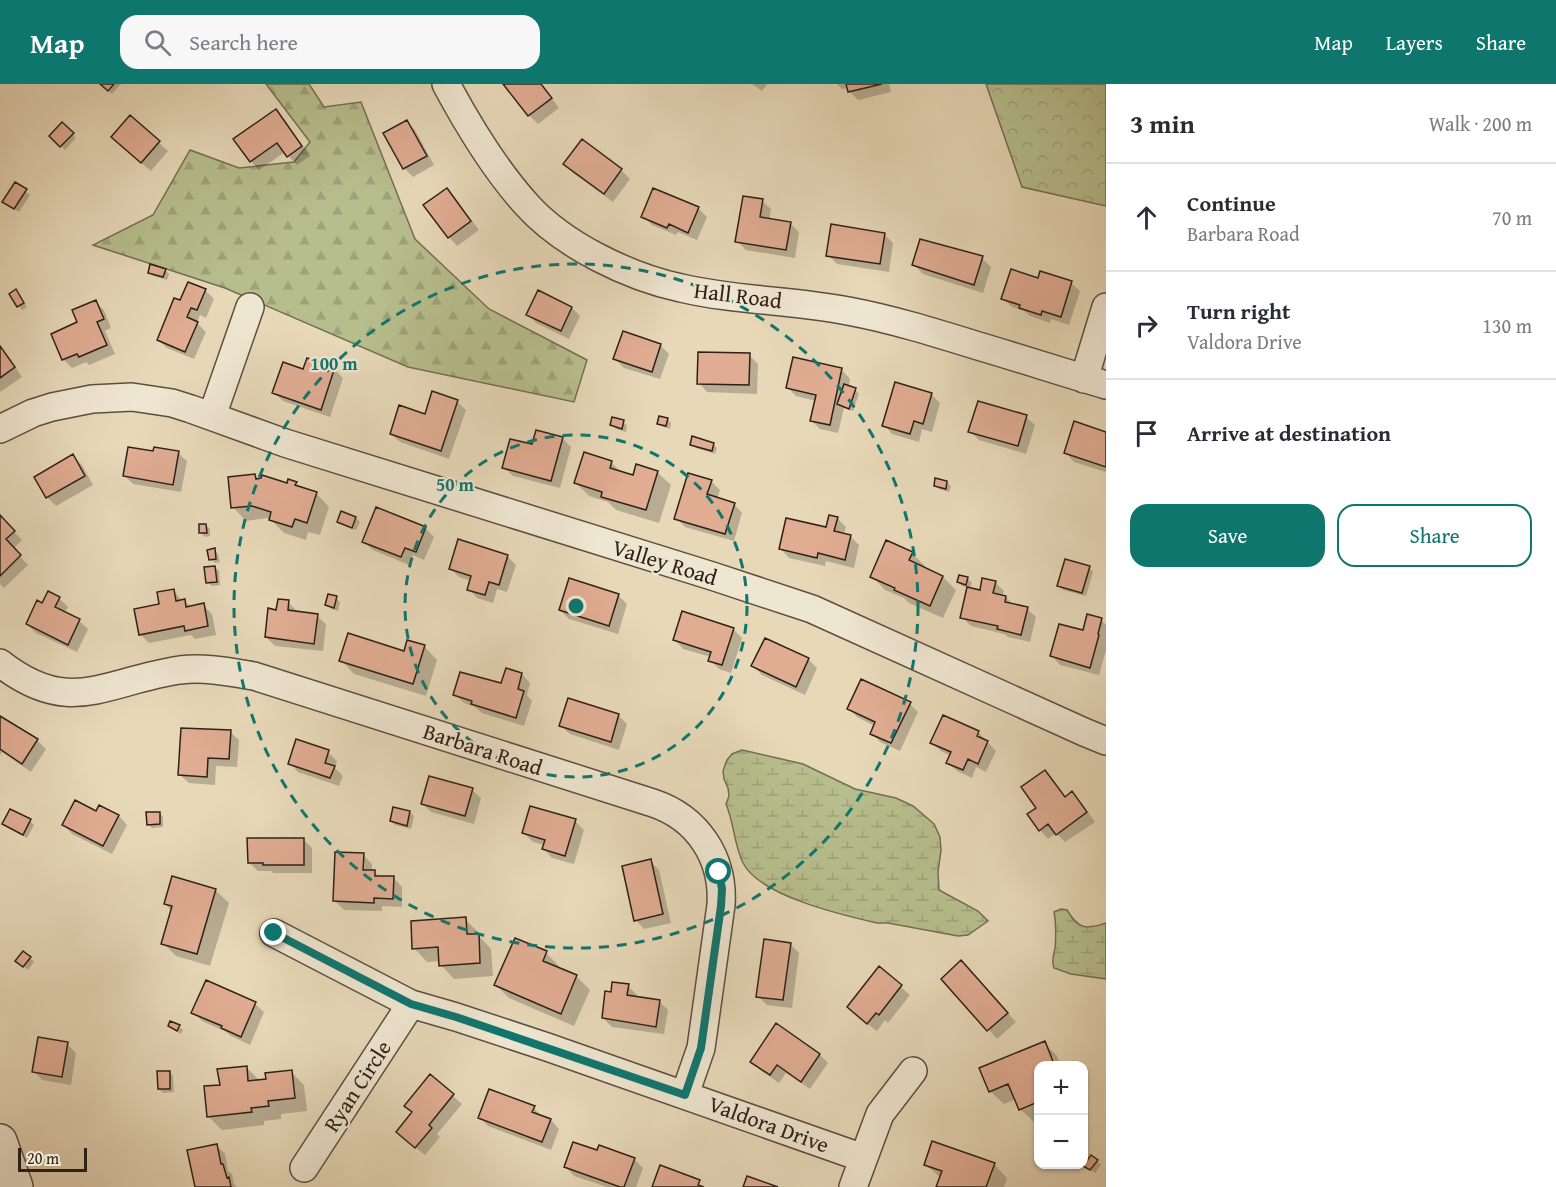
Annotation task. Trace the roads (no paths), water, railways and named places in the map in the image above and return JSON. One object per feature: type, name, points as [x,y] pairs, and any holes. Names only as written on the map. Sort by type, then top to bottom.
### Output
[{"type":"street","name":"Hall Road","points":[[446,84],[488,153],[528,205],[543,220],[585,250],[613,265],[651,280],[682,288],[820,306],[887,319],[1095,382]]},
{"type":"street","points":[[212,416],[250,307]]},
{"type":"street","points":[[1095,382],[1106,307]]},
{"type":"street","name":"Valley Road","points":[[0,429],[33,413],[92,399],[112,397],[172,403],[296,446],[812,609],[1106,741]]},
{"type":"street","name":"Barbara Road","points":[[0,663],[35,686],[69,693],[96,691],[156,674],[183,670],[205,669],[254,676],[653,802],[676,813],[695,829],[710,849],[717,864],[722,889],[701,1048],[685,1095]]},
{"type":"street","name":"Valdora Drive","points":[[274,933],[411,1004],[490,1028],[863,1158]]},
{"type":"street","name":"Ryan Circle","points":[[304,1168],[411,1004]]},
{"type":"street","points":[[853,1187],[880,1114],[913,1071]]},
{"type":"street","points":[[0,1141],[16,1187]]}]
